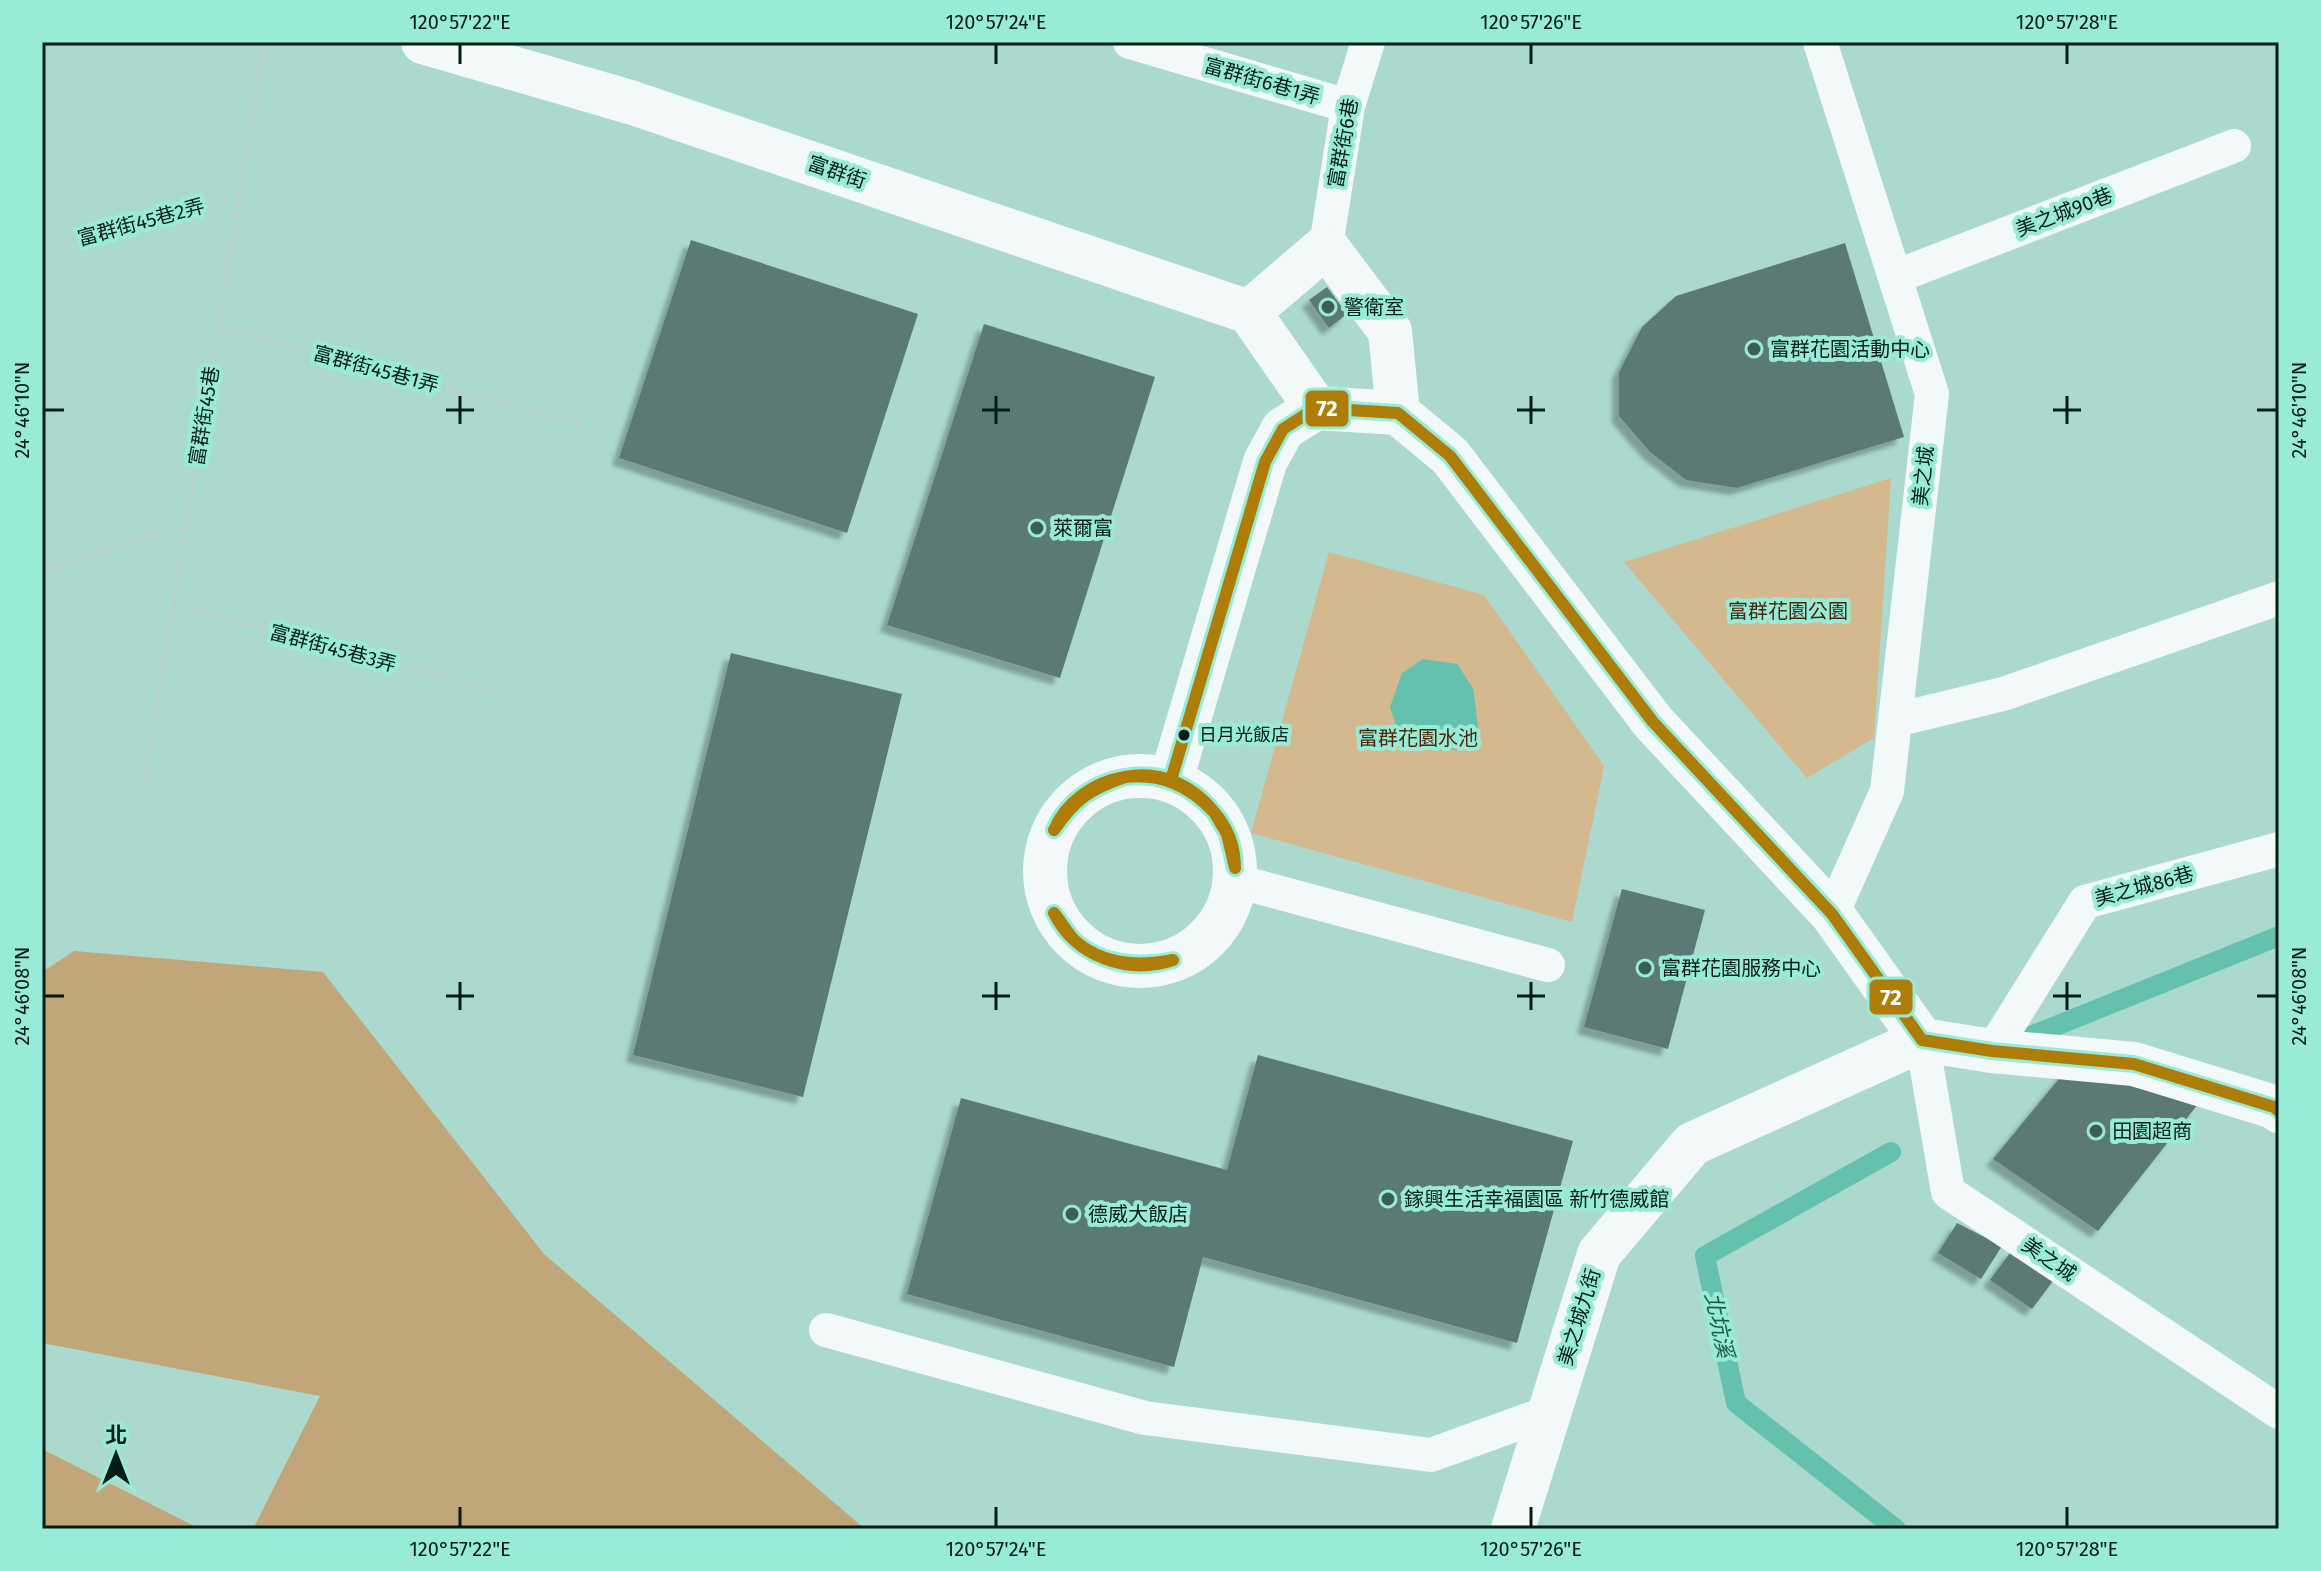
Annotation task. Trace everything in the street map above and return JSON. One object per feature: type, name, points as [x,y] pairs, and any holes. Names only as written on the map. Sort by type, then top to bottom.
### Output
[{"type":"street","name":"富群街","points":[[423,42],[633,103],[1249,312]]},
{"type":"street","points":[[1316,408],[1282,355],[1249,312],[1326,246],[1390,331],[1398,413]]},
{"type":"street","points":[[1171,780],[1265,462],[1283,429],[1316,408],[1398,413],[1450,456],[1653,722],[1832,914],[1922,1040],[1992,1051],[2134,1064],[2279,1111]]},
{"type":"street","points":[[1140,774],[1171,780],[1200,796],[1221,819],[1233,849],[1236,881],[1227,913],[1208,938],[1181,957],[1150,967],[1118,965],[1089,953],[1066,932],[1050,905],[1043,876],[1047,844],[1060,817],[1082,795],[1109,780],[1140,774]]},
{"type":"street","name":"美之城九街","points":[[1513,1529],[1599,1254],[1692,1144],[1922,1040]]},
{"type":"lane","name":"富群街6巷1弄","points":[[1130,42],[1348,106]]},
{"type":"lane","name":"富群街6巷","points":[[1326,246],[1348,106],[1368,42]]},
{"type":"lane","name":"美之城","points":[[1820,42],[1932,394],[1887,791],[1832,914]]},
{"type":"lane","name":"美之城90巷","points":[[1895,277],[2234,146]]},
{"type":"lane","points":[[1896,720],[2003,694],[2279,598]]},
{"type":"lane","name":"美之城86巷","points":[[1992,1051],[2085,902],[2279,849]]},
{"type":"lane","points":[[1236,881],[1548,965]]},
{"type":"lane","name":"美之城","points":[[1922,1040],[1948,1192],[2279,1412]]},
{"type":"lane","points":[[826,1330],[1145,1418],[1431,1455],[1550,1412]]},
{"type":"path","name":"富群街45巷","points":[[143,790],[265,42]]},
{"type":"path","name":"富群街45巷2弄","points":[[42,249],[239,195]]},
{"type":"path","name":"富群街45巷1弄","points":[[218,327],[581,424]]},
{"type":"path","points":[[42,570],[185,527]]},
{"type":"path","name":"富群街45巷3弄","points":[[173,604],[494,691]]},
{"type":"green space","name":"富群花園公園","points":[[1891,478],[1874,738],[1807,778],[1624,562]]},
{"type":"green space","name":"富群花園水池","points":[[1329,552],[1484,595],[1604,766],[1572,922],[1251,833]]},
{"type":"shaded area","points":[[1423,659],[1457,664],[1473,688],[1479,734],[1465,750],[1418,749],[1399,735],[1390,707],[1402,673]]},
{"type":"shaded area","points":[[74,951],[323,972],[544,1254],[865,1529],[253,1529],[320,1396],[42,1343],[42,972]]},
{"type":"shaded area","points":[[42,1449],[200,1529],[42,1529]]},
{"type":"building","points":[[691,240],[918,314],[847,533],[619,458]]},
{"type":"building","name":"富群花園活動中心","points":[[1845,243],[1904,437],[1737,488],[1686,480],[1650,452],[1619,416],[1619,372],[1642,327],[1676,296]]},
{"type":"building","name":"警衛室","points":[[1327,287],[1347,314],[1329,328],[1309,300]]},
{"type":"building","points":[[984,324],[1155,377],[1060,678],[887,625]]},
{"type":"building","points":[[731,653],[902,694],[803,1097],[633,1055]]},
{"type":"building","name":"富群花園服務中心","points":[[1622,889],[1705,910],[1668,1049],[1584,1027]]},
{"type":"building","points":[[1258,1055],[1573,1141],[1517,1343],[1203,1257],[1174,1367],[907,1294],[961,1098],[1227,1170]]},
{"type":"building","name":"田園超商","points":[[2067,1069],[2198,1104],[2098,1231],[1993,1159]]},
{"type":"building","points":[[1957,1223],[2002,1246],[1981,1279],[1938,1253]]},
{"type":"building","points":[[2012,1250],[2056,1277],[2032,1309],[1990,1280]]},
{"type":"waterway","name":"北坑溪","points":[[2016,1042],[2279,936]]},
{"type":"waterway","name":"北坑溪","points":[[1891,1152],[1705,1256],[1736,1403],[1896,1529]]},
{"type":"transit line","name":"72","points":[[1171,780],[1265,462],[1283,429],[1316,408],[1398,413],[1450,456],[1653,722],[1832,914],[1922,1040],[1992,1051],[2134,1064],[2279,1111]]},
{"type":"transit line","name":"72","points":[[1125,777],[1151,776],[1175,782],[1196,794],[1214,812]]},
{"type":"transit line","name":"72","points":[[1054,830],[1066,810],[1083,794],[1103,783],[1125,777]]},
{"type":"transit line","name":"72","points":[[1054,830],[1084,796],[1125,777]]},
{"type":"transit line","name":"72","points":[[1125,777],[1151,777],[1174,783],[1195,795],[1214,812]]},
{"type":"transit line","name":"72","points":[[1214,812],[1230,838],[1235,868]]},
{"type":"transit line","name":"72","points":[[1214,812],[1227,834],[1235,868]]},
{"type":"transit line","name":"72","points":[[1054,913],[1074,940],[1096,955],[1134,963],[1173,960]]},
{"type":"transit line","name":"72","points":[[1054,913],[1076,941],[1105,959],[1139,965],[1173,960]]},
{"type":"place","name":"警衛室","points":[[1328,307]]},
{"type":"place","name":"富群花園活動中心","points":[[1754,349]]},
{"type":"place","name":"萊爾富","points":[[1037,528]]},
{"type":"place","name":"日月光飯店","points":[[1184,735]]},
{"type":"place","name":"富群花園服務中心","points":[[1645,968]]},
{"type":"place","name":"田園超商","points":[[2096,1131]]},
{"type":"place","name":"鎵興生活幸福園區 新竹德威館","points":[[1388,1199]]},
{"type":"place","name":"德威大飯店","points":[[1072,1214]]}]
